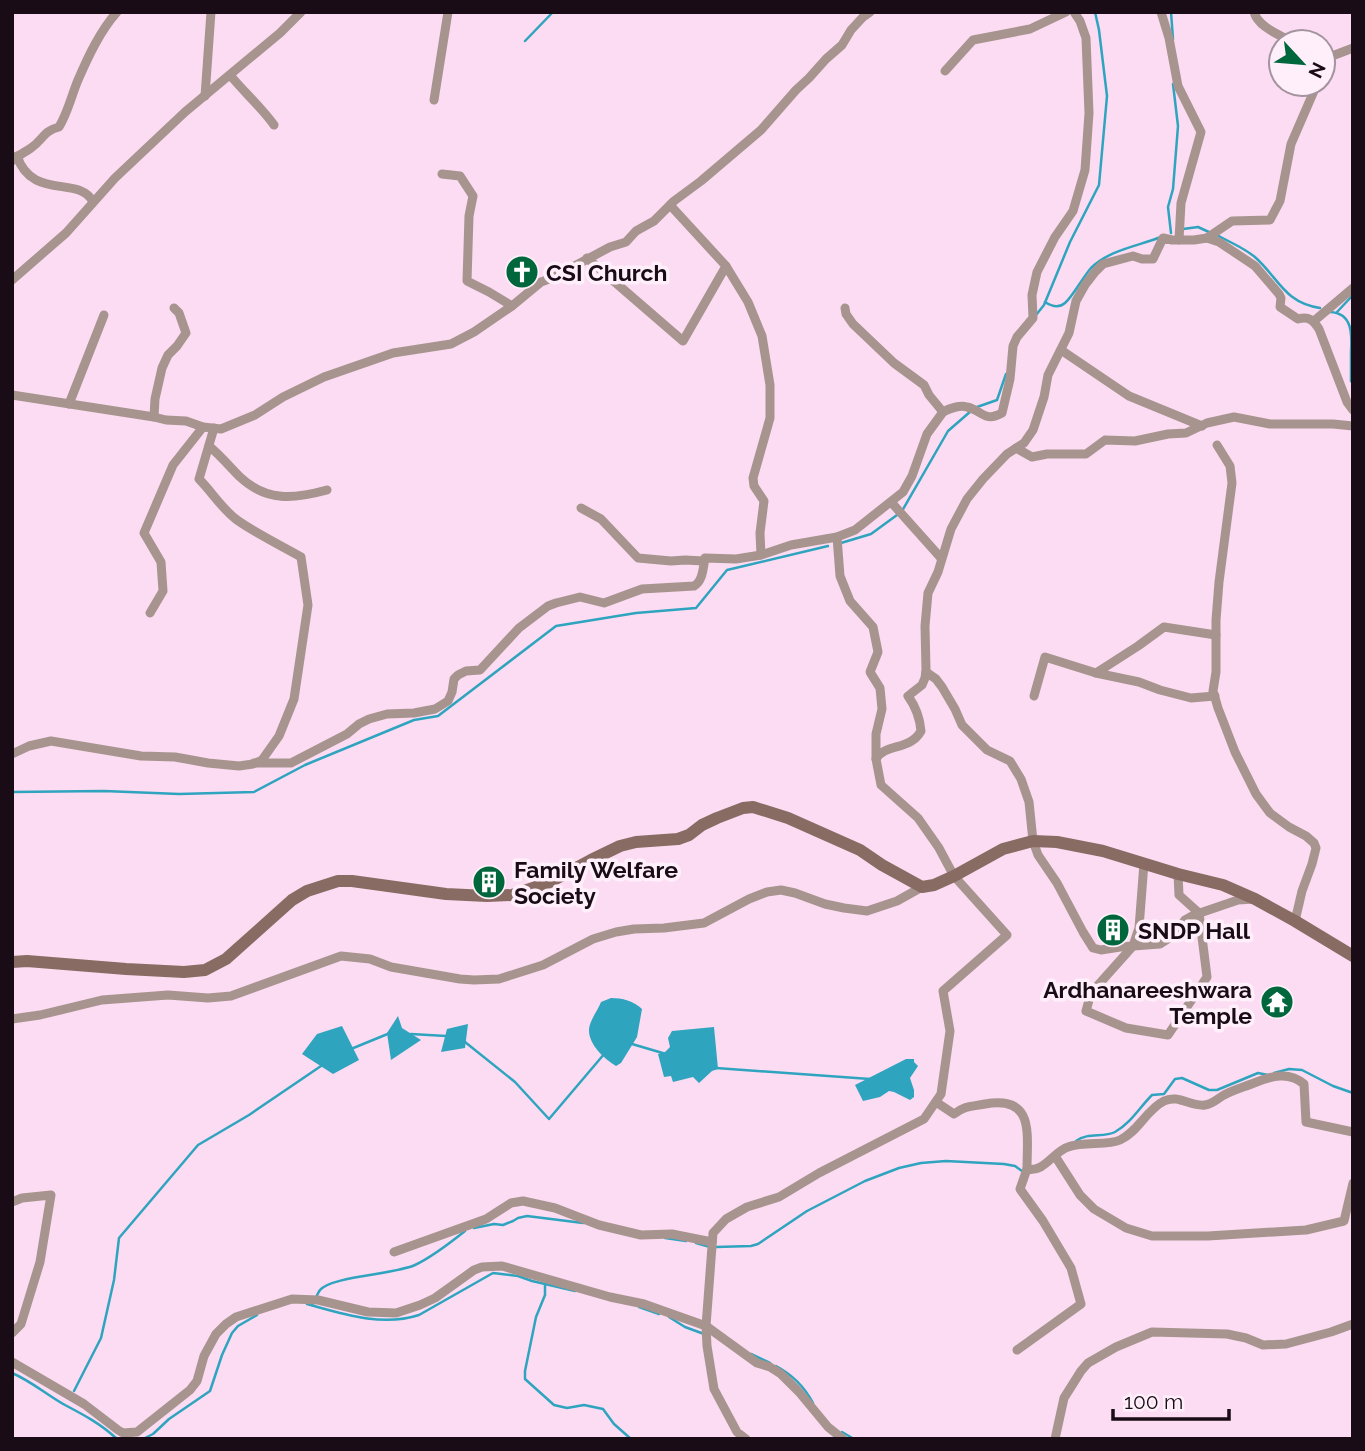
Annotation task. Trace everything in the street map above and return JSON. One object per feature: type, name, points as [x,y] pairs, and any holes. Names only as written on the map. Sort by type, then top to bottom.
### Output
[{"type":"street","points":[[93,202],[90,195],[80,191],[34,180],[15,159],[32,148],[49,130],[59,127],[66,116],[77,81],[106,24],[117,12]]},
{"type":"street","points":[[205,96],[211,12]]},
{"type":"street","points":[[12,281],[66,233],[115,178],[185,112],[280,33],[300,12]]},
{"type":"street","points":[[434,100],[448,12]]},
{"type":"street","points":[[12,395],[186,421],[221,429],[255,415],[282,397],[372,359],[451,344],[512,306],[541,282],[610,247],[626,242],[636,231],[654,221],[761,130],[870,12]]},
{"type":"street","points":[[945,71],[973,40],[1030,29],[1066,12]]},
{"type":"street","points":[[581,509],[601,519],[638,558],[704,561],[706,558],[736,559],[761,555],[791,545],[837,537],[855,530],[891,502],[903,492],[912,476],[927,434],[944,411],[966,406],[986,416],[1002,412],[1010,379],[1013,346],[1032,318],[1032,295],[1037,272],[1055,237],[1073,211],[1085,170],[1089,113],[1086,38],[1074,12]]},
{"type":"street","points":[[1161,12],[1178,86],[1201,132],[1181,202],[1179,240]]},
{"type":"street","points":[[1254,12],[1256,18],[1269,28]]},
{"type":"street","points":[[230,75],[274,125]]},
{"type":"street","points":[[1207,238],[1232,221],[1270,220],[1280,201],[1291,144],[1311,98]]},
{"type":"street","points":[[442,174],[460,176],[473,196],[469,216],[467,281],[512,306]]},
{"type":"street","points":[[670,205],[726,266],[748,302],[762,336],[771,385],[770,418],[752,478],[764,502],[760,533],[761,555]]},
{"type":"street","points":[[876,760],[880,753],[913,742],[919,735],[919,717],[908,696],[922,685],[926,672],[925,626],[928,593],[938,572],[951,529],[967,499],[1007,454],[1024,443],[1033,430],[1048,375],[1069,333],[1076,301],[1100,266],[1125,257],[1153,259],[1161,239],[1207,238],[1219,242],[1255,266],[1279,294],[1280,307],[1293,317],[1314,321],[1347,402],[1353,410]]},
{"type":"street","points":[[587,258],[683,341],[726,266]]},
{"type":"street","points":[[1314,321],[1353,288]]},
{"type":"street","points":[[154,417],[155,399],[163,368],[168,355],[186,333],[179,313],[174,308]]},
{"type":"street","points":[[845,308],[853,324],[894,363],[924,385],[929,395],[944,411]]},
{"type":"street","points":[[69,404],[104,315]]},
{"type":"street","points":[[1061,350],[1129,396],[1202,426]]},
{"type":"street","points":[[1016,448],[1032,457],[1047,454],[1086,454],[1105,440],[1135,441],[1186,433],[1234,417],[1270,424],[1353,426]]},
{"type":"street","points":[[150,613],[163,591],[161,562],[144,533],[173,464],[204,427]]},
{"type":"street","points":[[12,754],[29,746],[51,741],[239,766],[262,760],[279,736],[294,695],[308,606],[301,558],[237,520],[199,479],[214,429]]},
{"type":"street","points":[[1217,445],[1230,466],[1231,483],[1219,582],[1214,696],[1235,752],[1256,794],[1270,813],[1314,844],[1295,921]]},
{"type":"street","points":[[209,446],[256,490],[289,497],[327,490]]},
{"type":"street","points":[[891,502],[942,558]]},
{"type":"street","points":[[746,1439],[737,1432],[714,1389],[706,1328],[713,1233],[726,1219],[747,1207],[779,1197],[923,1119],[941,1094],[950,1031],[943,991],[1007,935],[954,876],[918,818],[881,785],[876,760],[876,734],[882,709],[880,688],[870,672],[878,652],[873,627],[850,601],[840,576],[837,537]]},
{"type":"street","points":[[254,763],[291,763],[347,734],[369,719],[387,714],[435,709],[448,701],[457,675],[480,670],[519,628],[548,606],[580,597],[604,603],[642,589],[694,586],[700,580],[704,561]]},
{"type":"street","points":[[1096,673],[1164,627],[1216,635]]},
{"type":"street","points":[[1034,696],[1045,657],[1191,698],[1214,696]]},
{"type":"street","points":[[926,672],[942,687],[962,725],[987,750],[1010,761],[1021,779],[1029,802],[1033,841],[1038,855],[1057,883],[1093,948],[1101,950],[1164,942],[1174,935],[1185,920],[1199,913],[1238,900],[1255,899]]},
{"type":"street","points":[[12,962],[126,970],[202,971],[226,959],[292,900],[307,891],[338,881],[446,894],[512,895],[548,883],[620,846],[649,841],[673,841],[717,818],[753,807],[788,818],[860,850],[922,887]]},
{"type":"street","points":[[12,1019],[40,1016],[102,1000],[168,995],[208,998],[231,996],[341,956],[370,959],[391,967],[460,979],[499,979],[543,965],[593,939],[616,932],[704,923],[767,892],[781,890],[835,906],[867,911],[898,901],[922,887],[954,876],[1003,849],[1033,841],[1057,842],[1103,852],[1223,885],[1255,899],[1353,956]]},
{"type":"street","points":[[1144,863],[1139,928],[1133,946],[1091,993],[1086,1011],[1126,1028],[1168,1035],[1207,977],[1199,913],[1179,895],[1178,874]]},
{"type":"street","points":[[1028,1165],[1036,1170],[1066,1147],[1122,1139],[1140,1124],[1148,1112],[1170,1098],[1203,1106],[1266,1078],[1283,1075],[1304,1084],[1306,1122],[1309,1127],[1332,1127],[1353,1132]]},
{"type":"street","points":[[936,1102],[954,1114],[966,1106],[1006,1103],[1021,1110],[1024,1118],[1028,1165],[1020,1189],[1071,1268],[1081,1304],[1017,1350]]},
{"type":"street","points":[[1055,1156],[1080,1195],[1094,1209],[1126,1228],[1152,1236],[1208,1236],[1306,1230],[1344,1221],[1353,1183]]},
{"type":"street","points":[[12,1202],[22,1198],[51,1195],[40,1262],[21,1324],[12,1333]]},
{"type":"street","points":[[394,1252],[486,1219],[511,1203],[523,1201],[555,1208],[599,1225],[641,1235],[672,1234],[712,1245]]},
{"type":"street","points":[[12,1362],[84,1404],[123,1433],[137,1432],[190,1390],[197,1381],[204,1356],[216,1334],[236,1317],[292,1299],[314,1299],[368,1312],[396,1313],[435,1298],[482,1267],[502,1266],[644,1304],[706,1328],[757,1363],[781,1374],[842,1439]]},
{"type":"street","points":[[1055,1439],[1064,1398],[1088,1363],[1116,1347],[1152,1332],[1227,1334],[1263,1345],[1286,1344],[1353,1324]]},
{"type":"water","points":[[611,998],[628,1001],[642,1009],[637,1037],[621,1063],[616,1066],[598,1050],[589,1035],[591,1022],[601,1002]]},
{"type":"water","points":[[398,1016],[402,1028],[421,1040],[391,1060],[387,1033]]},
{"type":"water","points":[[468,1024],[465,1048],[441,1052],[447,1029]]},
{"type":"water","points":[[342,1026],[359,1060],[333,1074],[302,1054],[317,1034]]},
{"type":"water","points":[[714,1027],[718,1069],[699,1083],[693,1077],[673,1082],[671,1076],[664,1077],[658,1054],[670,1047],[668,1038],[672,1031]]},
{"type":"water","points":[[906,1059],[914,1059],[918,1066],[910,1078],[914,1097],[910,1100],[889,1091],[880,1097],[863,1101],[855,1085]]},
{"type":"waterway","points":[[525,41],[553,12]]},
{"type":"waterway","points":[[1036,315],[1044,305],[1070,242],[1099,185],[1107,96],[1095,12]]},
{"type":"waterway","points":[[1171,12],[1173,39]]},
{"type":"waterway","points":[[1171,233],[1168,207],[1173,189],[1178,126],[1173,84]]},
{"type":"waterway","points":[[1183,229],[1198,227],[1211,233]]},
{"type":"waterway","points":[[1217,235],[1256,258],[1290,296],[1320,308]]},
{"type":"waterway","points":[[1045,302],[1055,306],[1062,305],[1098,262],[1161,237]]},
{"type":"waterway","points":[[1337,312],[1353,295]]},
{"type":"waterway","points":[[1330,312],[1343,316],[1350,326],[1353,383]]},
{"type":"waterway","points":[[977,407],[997,400],[1006,374]]},
{"type":"waterway","points":[[902,511],[948,431],[971,411]]},
{"type":"waterway","points":[[841,543],[871,534],[897,515]]},
{"type":"waterway","points":[[12,792],[254,792],[305,765],[414,720],[438,716],[556,626],[636,613],[696,608],[727,570],[828,546]]},
{"type":"waterway","points":[[351,1049],[390,1033]]},
{"type":"waterway","points":[[411,1034],[446,1036]]},
{"type":"waterway","points":[[465,1042],[515,1082],[549,1119],[605,1053]]},
{"type":"waterway","points":[[632,1044],[666,1054]]},
{"type":"waterway","points":[[74,1391],[101,1338],[114,1280],[119,1238],[198,1145],[249,1115],[321,1066]]},
{"type":"waterway","points":[[716,1068],[870,1079]]},
{"type":"waterway","points":[[1274,1073],[1289,1069],[1302,1070],[1353,1093]]},
{"type":"waterway","points":[[1076,1141],[1085,1137],[1106,1135],[1120,1129],[1152,1095],[1164,1094],[1175,1079],[1182,1078],[1209,1090],[1217,1090],[1258,1073],[1268,1075]]},
{"type":"waterway","points":[[716,1247],[758,1244],[807,1211],[865,1181],[899,1168],[946,1161],[1004,1164],[1015,1166],[1022,1171]]},
{"type":"waterway","points":[[474,1228],[503,1225],[527,1216],[583,1223]]},
{"type":"waterway","points":[[312,1305],[320,1290],[327,1285],[415,1265],[465,1231]]},
{"type":"waterway","points":[[665,1238],[686,1241]]},
{"type":"waterway","points":[[696,1243],[710,1247]]},
{"type":"waterway","points":[[307,1304],[363,1318],[391,1320],[419,1315],[493,1273],[518,1276],[545,1284],[545,1295],[536,1317],[525,1379],[554,1405],[567,1408],[584,1405],[603,1409],[614,1424],[631,1439]]},
{"type":"waterway","points":[[545,1284],[575,1291]]},
{"type":"waterway","points":[[639,1307],[659,1314]]},
{"type":"waterway","points":[[143,1439],[210,1391],[232,1333],[238,1326],[257,1315]]},
{"type":"waterway","points":[[669,1317],[704,1334]]},
{"type":"waterway","points":[[751,1354],[770,1363]]},
{"type":"waterway","points":[[776,1366],[798,1381],[813,1403]]},
{"type":"waterway","points":[[12,1373],[92,1420],[117,1439]]},
{"type":"waterway","points":[[842,1432],[854,1439]]},
{"type":"place","name":"CSI Church","points":[[522,272]]},
{"type":"place","name":"Family Welfare Society","points":[[489,882]]},
{"type":"place","name":"SNDP Hall","points":[[1113,930]]},
{"type":"place","name":"Ardhanareeshwara Temple","points":[[1277,1002]]}]
